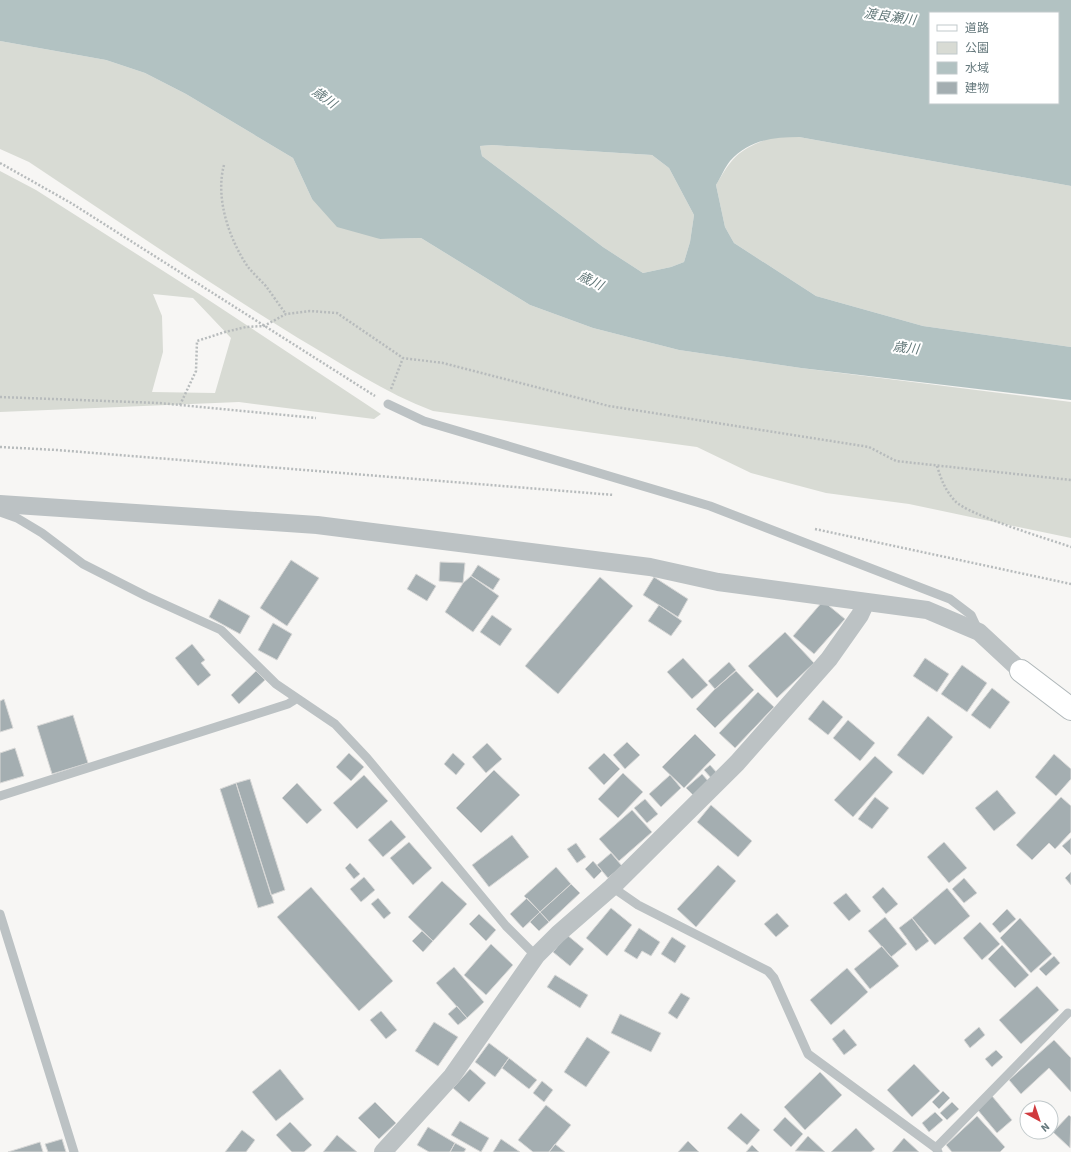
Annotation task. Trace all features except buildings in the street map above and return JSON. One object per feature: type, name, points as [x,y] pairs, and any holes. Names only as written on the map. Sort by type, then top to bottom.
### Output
[{"type":"street","points":[[0,504],[318,526],[650,567],[718,582],[927,610],[979,632],[1021,671],[1071,709]]},
{"type":"street","points":[[383,1152],[452,1076],[536,956],[558,934],[612,887],[737,763],[829,659],[860,615],[866,602]]},
{"type":"lane","points":[[388,404],[424,421],[710,506],[950,599],[970,615],[979,632]]},
{"type":"lane","points":[[0,512],[17,518],[42,533],[83,564],[146,596],[221,630],[276,684],[335,724],[367,758],[506,926],[536,956]]},
{"type":"lane","points":[[0,796],[288,704],[296,699]]},
{"type":"lane","points":[[612,887],[638,905],[768,972],[774,978],[808,1054],[937,1150],[1068,1013]]},
{"type":"lane","points":[[0,914],[74,1152]]},
{"type":"path","points":[[0,163],[71,203],[388,404],[392,386],[403,358]]},
{"type":"path","points":[[224,165],[220,191],[226,219],[237,248],[248,267],[265,286],[286,314]]},
{"type":"path","points":[[180,405],[196,371],[197,341],[246,327],[264,326],[286,314],[310,311],[337,313],[403,358],[443,363],[610,406],[869,447],[896,461],[1071,480]]},
{"type":"path","points":[[0,397],[180,405],[316,418]]},
{"type":"path","points":[[0,448],[64,450],[620,496]]},
{"type":"path","points":[[937,466],[942,483],[956,502],[980,514],[1071,547]]},
{"type":"path","points":[[812,529],[828,530],[1071,584]]},
{"type":"green space","points":[[0,41],[106,60],[145,73],[186,94],[293,158],[312,199],[380,239],[421,238],[530,305],[593,328],[679,350],[801,368],[1071,402],[1071,538],[909,504],[826,493],[751,473],[697,447],[433,411],[415,404],[364,378],[298,338],[196,273],[29,162],[0,149]]},
{"type":"green space","points":[[772,137],[799,137],[1071,186],[1071,347],[923,326],[816,296],[734,243],[725,227],[716,185],[728,166],[738,154]]},
{"type":"green space","points":[[492,145],[652,155],[669,168],[694,215],[690,242],[684,262],[671,267],[643,273],[603,247],[482,156],[480,146]]},
{"type":"green space","points":[[0,171],[36,190],[201,295],[381,414],[374,419],[239,402],[0,412]],"holes":[[[153,294],[193,298],[231,338],[215,393],[152,392],[163,352],[162,316]]]},
{"type":"water","points":[[0,0],[1071,0],[1071,186],[799,137],[771,139],[745,148],[726,166],[716,185],[725,227],[734,243],[816,296],[923,326],[1071,347],[1071,400],[801,368],[679,350],[593,328],[530,305],[421,238],[380,239],[337,227],[312,199],[293,158],[186,94],[145,73],[106,60],[0,41]],"holes":[[[492,145],[652,155],[669,168],[694,215],[690,242],[684,262],[671,267],[643,273],[603,247],[482,156],[480,146]]]},
{"type":"water label","name":"渡良瀬川","points":[[890,16]]},
{"type":"water label","name":"歳川","points":[[325,97]]},
{"type":"water label","name":"歳川","points":[[591,280]]},
{"type":"water label","name":"歳川","points":[[906,347]]}]
